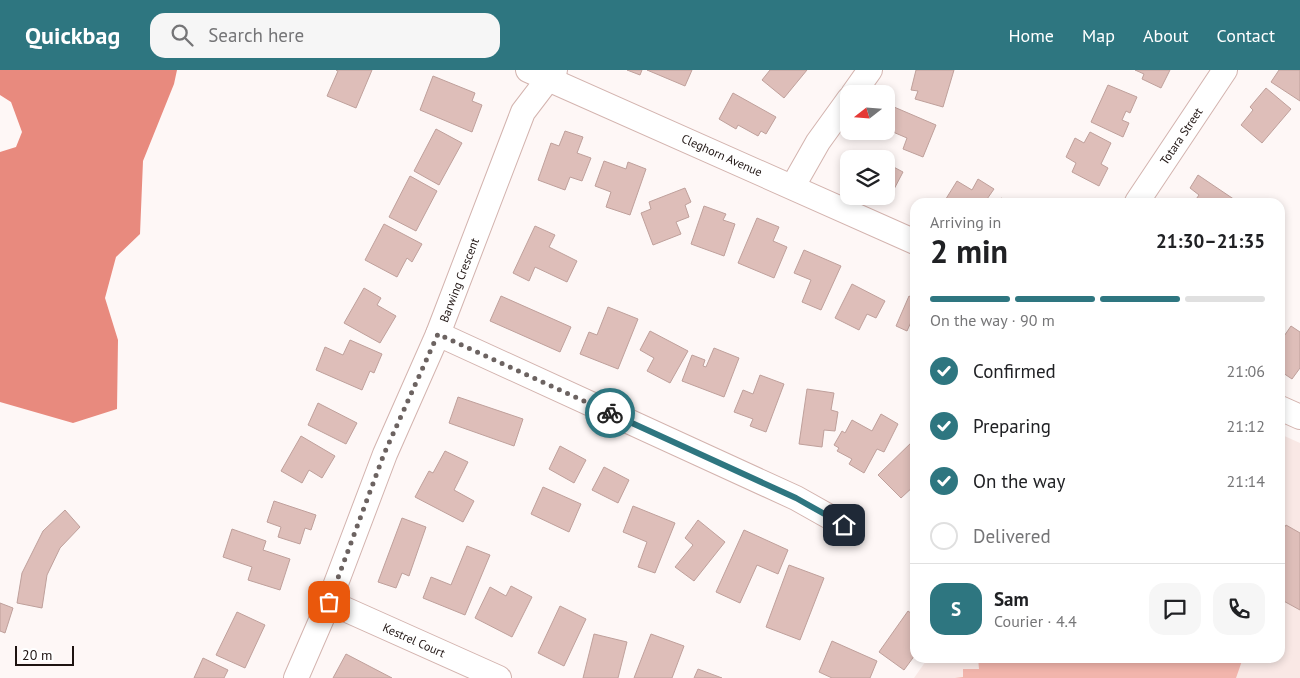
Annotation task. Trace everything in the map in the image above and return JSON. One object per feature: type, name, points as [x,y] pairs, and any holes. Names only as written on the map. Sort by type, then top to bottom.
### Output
[{"type":"street","points":[[859,85],[870,70]]},
{"type":"street","name":"Totara Street","points":[[1140,198],[1225,70]]},
{"type":"street","name":"Cleghorn Avenue","points":[[544,73],[910,240]]},
{"type":"street","name":"Barwing Crescent","points":[[296,678],[329,602],[384,454],[438,334],[523,112],[544,73]]},
{"type":"street","points":[[793,186],[818,142],[840,111]]},
{"type":"street","points":[[438,334],[796,498],[844,525]]},
{"type":"street","points":[[1285,410],[1300,417]]},
{"type":"street","name":"Kestrel Court","points":[[329,602],[499,678]]},
{"type":"shaded area","points":[[0,70],[177,70],[174,84],[143,161],[140,234],[116,257],[105,298],[118,340],[117,409],[73,423],[0,402],[0,152],[16,147],[22,132],[11,102],[0,95]]},
{"type":"shaded area","points":[[1285,436],[1300,443],[1300,678],[914,678],[924,663],[1285,663]]},
{"type":"shaded area","points":[[978,663],[1241,663],[1236,678],[955,678],[963,677],[963,669],[979,669]]},
{"type":"building","points":[[336,70],[372,70],[356,108],[327,96],[338,71]]},
{"type":"building","points":[[627,70],[642,70],[640,75]]},
{"type":"building","points":[[647,70],[692,70],[685,86]]},
{"type":"building","points":[[770,70],[807,70],[784,98],[762,80]]},
{"type":"building","points":[[916,70],[954,70],[943,107],[915,99],[918,91],[911,90]]},
{"type":"building","points":[[1135,70],[1170,70],[1161,88],[1142,79],[1144,74]]},
{"type":"building","points":[[1279,70],[1300,70],[1300,101],[1271,82]]},
{"type":"building","points":[[433,76],[475,93],[472,101],[482,105],[472,132],[420,110]]},
{"type":"building","points":[[1108,85],[1137,97],[1130,113],[1126,111],[1122,120],[1129,123],[1123,137],[1091,122]]},
{"type":"building","points":[[1266,88],[1291,109],[1262,143],[1241,125],[1253,110],[1250,107]]},
{"type":"building","points":[[733,93],[776,117],[766,134],[761,131],[758,136],[738,125],[736,129],[719,119]]},
{"type":"building","points":[[895,107],[936,125],[923,157],[903,149],[907,138],[895,133]]},
{"type":"building","points":[[436,129],[462,143],[439,185],[414,171]]},
{"type":"building","points":[[565,131],[583,137],[577,153],[591,158],[582,181],[570,177],[565,190],[538,180],[551,143],[559,146]]},
{"type":"building","points":[[1090,132],[1111,143],[1101,164],[1108,168],[1099,186],[1072,172],[1076,163],[1066,157],[1075,138],[1084,143]]},
{"type":"building","points":[[604,161],[626,169],[628,162],[646,169],[630,215],[606,207],[611,192],[595,186]]},
{"type":"building","points":[[895,168],[903,172],[895,187]]},
{"type":"building","points":[[1198,175],[1232,198],[1197,198],[1199,195],[1190,188]]},
{"type":"building","points":[[410,176],[437,191],[416,231],[389,217]]},
{"type":"building","points":[[978,179],[994,189],[988,198],[946,198],[957,181],[972,190]]},
{"type":"building","points":[[685,188],[691,202],[685,205],[689,217],[676,222],[681,234],[653,245],[641,213],[651,209],[649,202]]},
{"type":"building","points":[[704,206],[726,214],[723,220],[735,224],[724,256],[691,244]]},
{"type":"building","points":[[757,218],[779,227],[773,241],[787,247],[774,278],[738,263]]},
{"type":"building","points":[[384,224],[422,244],[412,262],[407,258],[397,277],[365,260]]},
{"type":"building","points":[[535,226],[555,235],[549,247],[577,261],[567,282],[535,267],[529,281],[513,273]]},
{"type":"building","points":[[804,250],[841,266],[821,310],[802,302],[811,280],[794,273]]},
{"type":"building","points":[[852,284],[885,301],[876,318],[867,314],[859,330],[835,318]]},
{"type":"building","points":[[364,288],[381,298],[377,305],[396,316],[380,343],[344,323]]},
{"type":"building","points":[[501,296],[571,327],[560,352],[490,321]]},
{"type":"building","points":[[909,296],[910,324],[907,331],[896,326]]},
{"type":"building","points":[[608,307],[638,319],[618,369],[580,354],[589,332],[597,335]]},
{"type":"building","points":[[1291,326],[1300,332],[1300,368],[1292,379],[1285,374],[1285,335]]},
{"type":"building","points":[[650,331],[688,351],[670,383],[647,371],[654,358],[640,350]]},
{"type":"building","points":[[350,340],[382,354],[374,373],[370,371],[362,390],[316,370],[325,347],[343,355]]},
{"type":"building","points":[[714,348],[739,358],[724,397],[682,381],[692,355],[705,360],[703,366],[706,367]]},
{"type":"building","points":[[760,375],[784,384],[766,432],[750,426],[753,419],[734,412],[743,390],[753,394]]},
{"type":"building","points":[[807,389],[834,393],[831,410],[838,412],[835,431],[824,430],[822,447],[799,444]]},
{"type":"building","points":[[458,397],[523,419],[514,446],[449,423]]},
{"type":"building","points":[[318,403],[357,423],[346,444],[308,425]]},
{"type":"building","points":[[881,414],[898,424],[884,452],[877,449],[864,473],[849,464],[852,459],[837,451],[839,448],[834,445],[842,431],[845,433],[852,420],[872,431]]},
{"type":"building","points":[[301,436],[335,456],[322,478],[309,470],[302,483],[281,471]]},
{"type":"building","points":[[910,444],[910,490],[901,498],[878,475]]},
{"type":"building","points":[[560,446],[586,460],[574,483],[549,469]]},
{"type":"building","points":[[445,451],[468,462],[454,490],[474,501],[463,522],[415,497],[429,471],[433,473]]},
{"type":"building","points":[[604,467],[629,480],[618,503],[592,490]]},
{"type":"building","points":[[543,487],[581,504],[569,532],[531,514]]},
{"type":"building","points":[[274,501],[316,515],[311,530],[305,528],[300,544],[278,537],[281,527],[267,522]]},
{"type":"building","points":[[633,506],[675,523],[655,573],[638,567],[647,542],[623,532]]},
{"type":"building","points":[[65,510],[80,527],[60,548],[47,575],[42,608],[17,603],[22,573],[43,531]]},
{"type":"building","points":[[402,518],[426,527],[409,576],[402,573],[396,588],[378,582]]},
{"type":"building","points":[[698,520],[725,542],[694,581],[675,567],[693,545],[685,538]]},
{"type":"building","points":[[1286,525],[1300,533],[1300,610],[1285,602]]},
{"type":"building","points":[[232,529],[266,541],[263,550],[290,559],[280,590],[248,580],[252,567],[223,557]]},
{"type":"building","points":[[744,530],[788,550],[778,574],[757,565],[740,603],[716,592]]},
{"type":"building","points":[[467,546],[490,555],[465,615],[423,598],[431,577],[451,585]]},
{"type":"building","points":[[789,565],[824,578],[800,640],[766,627]]},
{"type":"building","points":[[511,586],[532,597],[512,637],[475,618],[490,587],[506,596]]},
{"type":"building","points":[[0,603],[13,608],[5,633],[0,631]]},
{"type":"building","points":[[560,606],[586,619],[564,666],[538,653]]},
{"type":"building","points":[[908,611],[910,612],[910,662],[904,670],[879,652]]},
{"type":"building","points":[[237,612],[265,625],[245,668],[216,655]]},
{"type":"building","points":[[594,634],[627,642],[618,678],[583,678]]},
{"type":"building","points":[[651,634],[684,646],[672,678],[634,678]]},
{"type":"building","points":[[832,641],[877,661],[870,678],[832,678],[819,672]]},
{"type":"building","points":[[346,654],[392,678],[333,678]]},
{"type":"building","points":[[203,658],[228,670],[224,678],[194,678]]},
{"type":"building","points":[[698,669],[722,678],[694,678]]},
{"type":"way so far","points":[[329,602],[384,454],[438,334],[610,413]]},
{"type":"route","points":[[610,413],[796,498],[844,525]]}]
